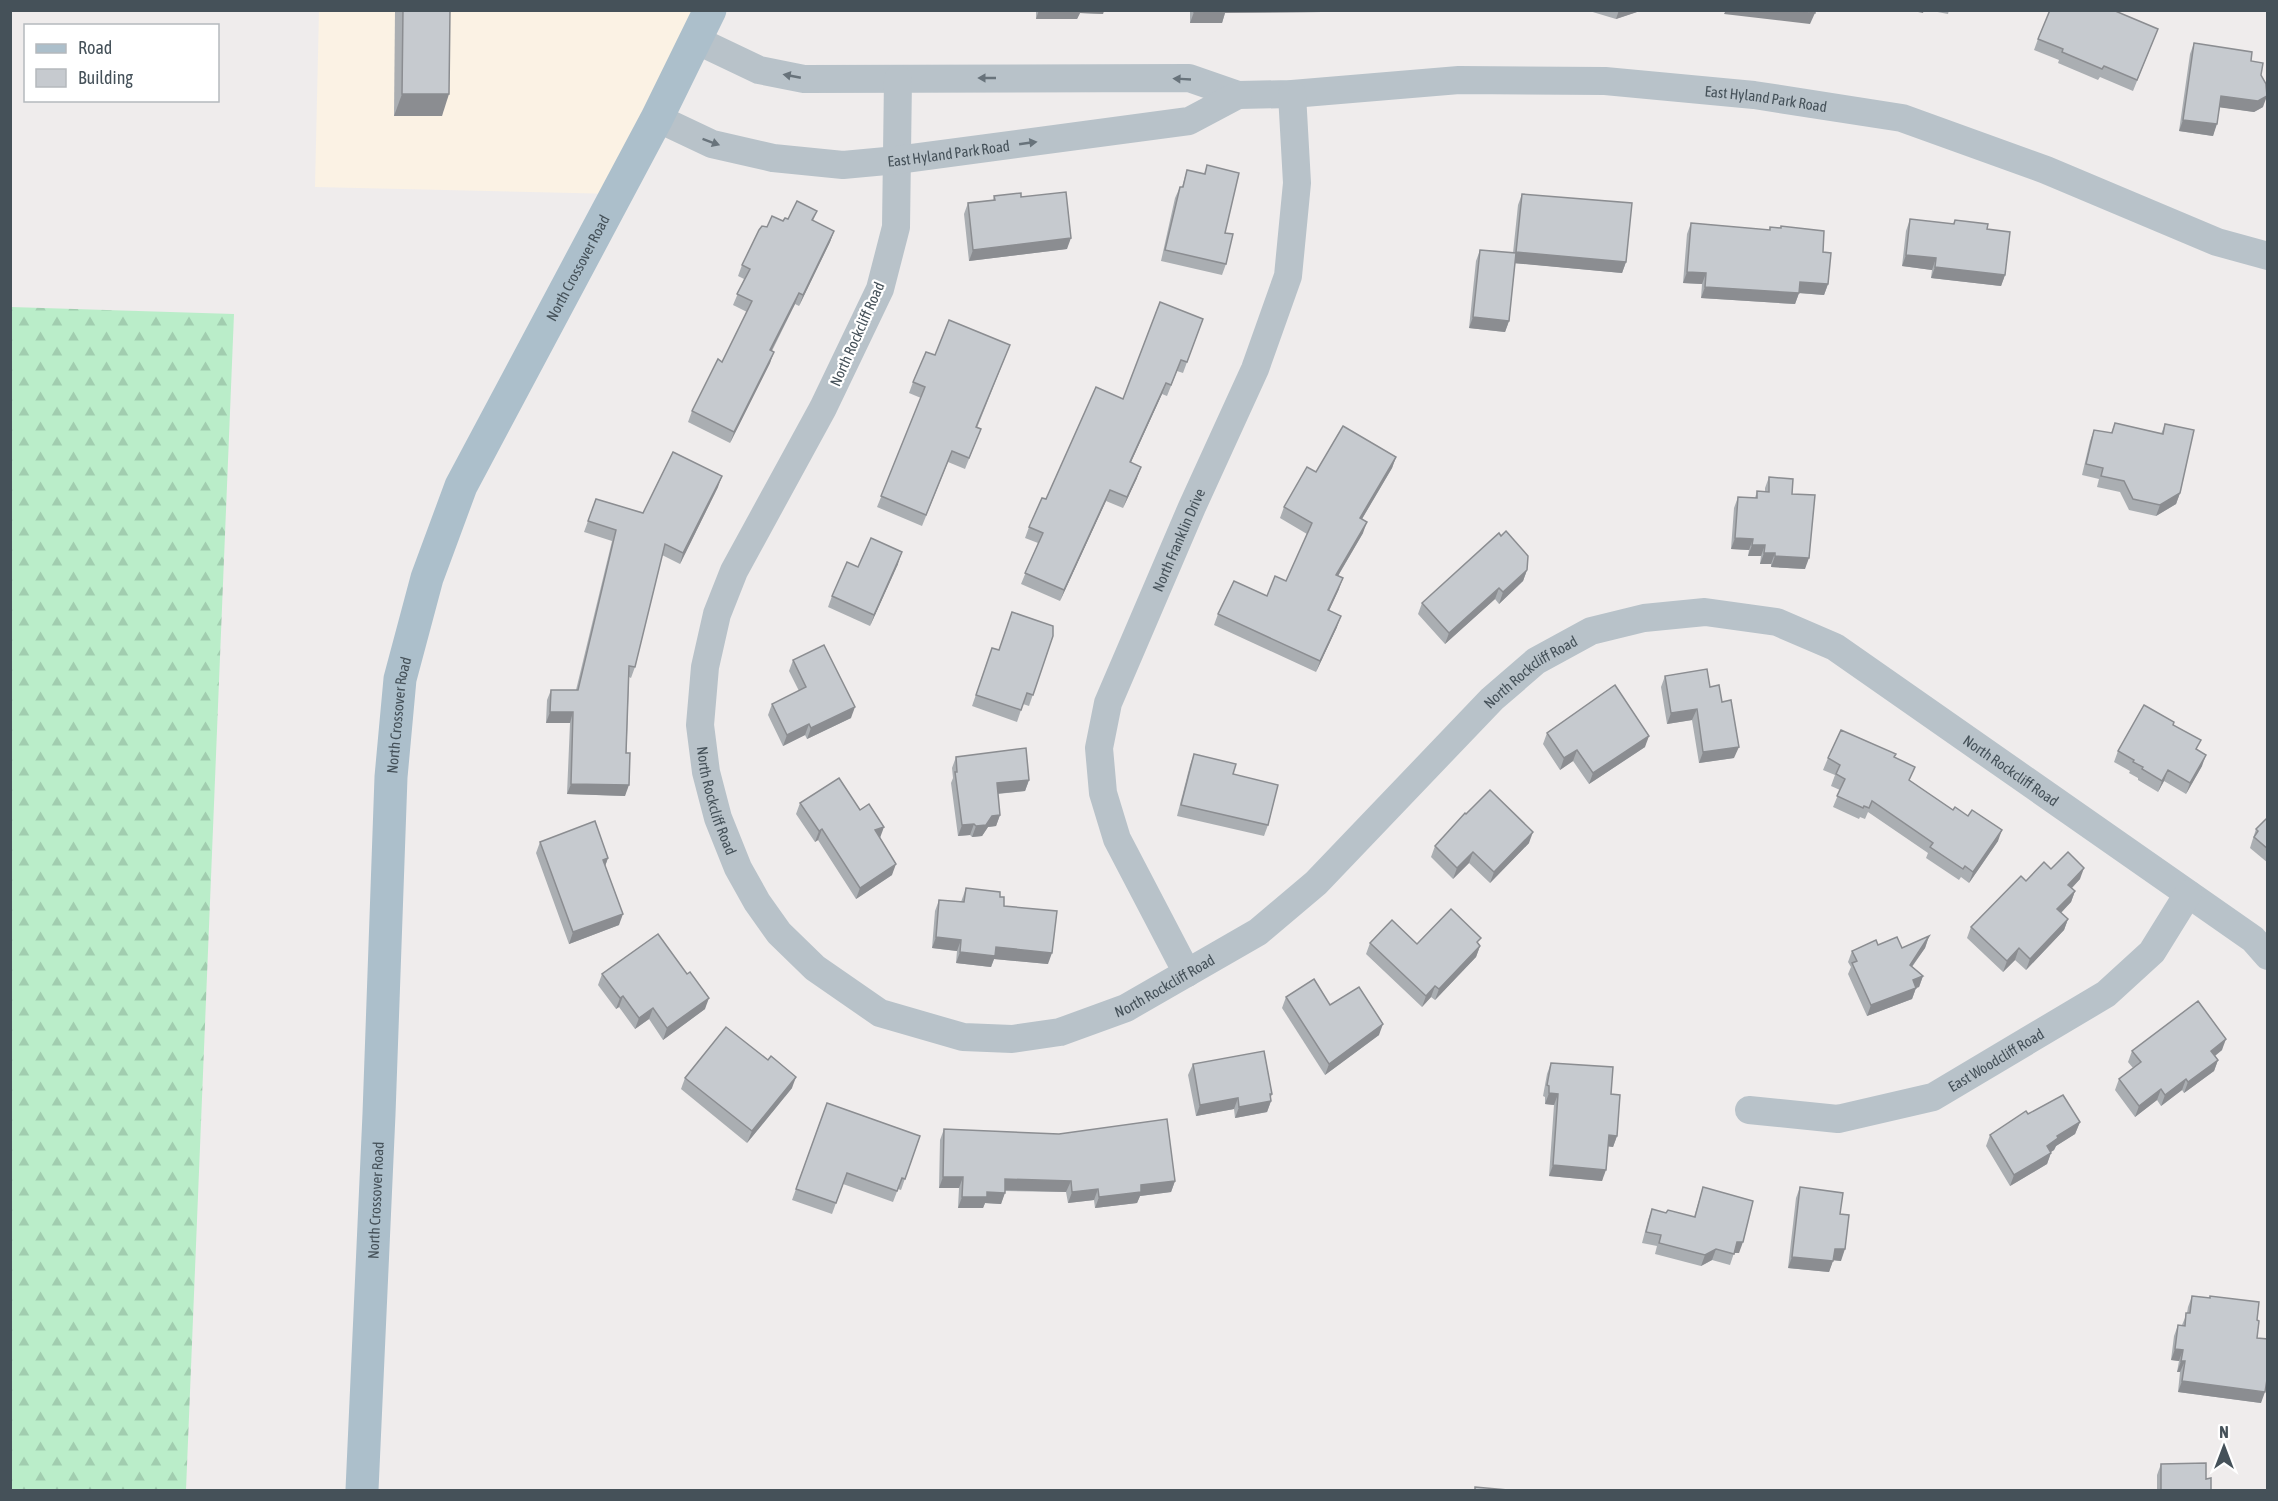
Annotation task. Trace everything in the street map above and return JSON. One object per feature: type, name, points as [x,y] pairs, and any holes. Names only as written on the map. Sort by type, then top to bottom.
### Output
[{"type":"main road","name":"North Crossover Road","points":[[362,1491],[379,1126],[391,777],[400,679],[427,578],[461,486],[657,118],[710,10]]},
{"type":"street","name":"East Hyland Park Road","points":[[696,40],[759,70],[804,79],[1189,78],[1238,95],[1292,94],[1459,80],[1605,81],[1754,95],[1902,118],[2046,170],[2217,242],[2268,256]]},
{"type":"street","name":"North Rockcliff Road","points":[[898,79],[896,227],[880,289],[823,408],[734,571],[717,614],[705,667],[700,725],[706,772],[724,835],[738,868],[757,902],[779,933],[815,968],[880,1013],[925,1028],[963,1037],[1012,1039],[1060,1032],[1126,1008],[1258,932],[1316,883],[1492,699],[1536,661],[1591,631],[1644,618],[1706,612],[1777,622],[1835,647],[2253,939],[2268,956]]},
{"type":"street","name":"North Franklin Drive","points":[[1186,973],[1117,839],[1102,793],[1099,748],[1108,703],[1255,369],[1288,276],[1297,183],[1292,94]]},
{"type":"street","name":"East Hyland Park Road","points":[[657,118],[712,144],[773,158],[843,165],[897,160],[1189,121],[1238,95]]},
{"type":"street","name":"East Woodcliff Road","points":[[1749,1110],[1838,1119],[1934,1097],[2106,994],[2152,952],[2188,894]]},
{"type":"shaded area","points":[[319,11],[710,11],[617,194],[315,187]]},
{"type":"green space","points":[[11,307],[234,314],[186,1490],[11,1490]]},
{"type":"building","points":[[403,10],[450,10],[449,94],[402,94]]},
{"type":"building","points":[[1194,10],[1226,10],[1226,12],[1194,12]]},
{"type":"building","points":[[1793,10],[1815,10],[1815,13]]},
{"type":"building","points":[[2050,10],[2113,10],[2158,29],[2137,80],[2104,66],[2102,69],[2038,39]]},
{"type":"building","points":[[2194,43],[2252,52],[2251,61],[2263,63],[2261,75],[2266,84],[2267,96],[2258,101],[2221,96],[2217,124],[2183,120]]},
{"type":"building","points":[[1207,165],[1239,173],[1225,233],[1233,234],[1226,264],[1165,250],[1180,187],[1183,187],[1187,170],[1205,174]]},
{"type":"building","points":[[1066,192],[1071,238],[973,250],[968,203],[995,200],[994,196],[1021,193],[1021,197]]},
{"type":"building","points":[[1522,194],[1632,203],[1626,262],[1516,252]]},
{"type":"building","points":[[797,201],[817,211],[812,220],[834,231],[803,295],[799,293],[770,350],[774,352],[734,432],[692,411],[718,359],[722,362],[752,301],[737,294],[750,269],[742,265],[759,230],[762,226],[767,227],[772,216],[783,221],[785,218],[788,219]]},
{"type":"building","points":[[1910,219],[1954,224],[1955,220],[1988,224],[1987,229],[2010,232],[2005,275],[1935,267],[1936,258],[1906,255]]},
{"type":"building","points":[[1691,223],[1770,230],[1770,227],[1781,228],[1781,226],[1824,231],[1823,252],[1831,253],[1828,284],[1800,282],[1799,293],[1705,287],[1706,273],[1687,272]]},
{"type":"building","points":[[1480,250],[1516,253],[1509,321],[1473,317]]},
{"type":"building","points":[[1160,302],[1203,319],[1187,362],[1181,360],[1171,385],[1166,383],[1130,462],[1141,467],[1127,497],[1110,490],[1064,590],[1025,573],[1043,533],[1029,527],[1042,498],[1046,499],[1096,387],[1123,399]]},
{"type":"building","points":[[949,320],[1010,345],[976,427],[981,429],[969,458],[952,451],[926,515],[881,496],[925,387],[913,382],[926,352],[935,355]]},
{"type":"building","points":[[2115,423],[2163,434],[2165,424],[2194,430],[2180,493],[2160,505],[2133,499],[2124,481],[2101,476],[2103,468],[2086,464],[2094,430],[2112,433]]},
{"type":"building","points":[[1343,426],[1396,457],[1360,518],[1367,522],[1336,575],[1343,578],[1328,610],[1341,616],[1320,661],[1218,614],[1234,581],[1267,596],[1275,576],[1286,581],[1312,523],[1284,507],[1307,467],[1316,472]]},
{"type":"building","points":[[673,452],[722,476],[683,553],[665,544],[635,667],[629,666],[626,753],[630,753],[629,785],[571,784],[573,712],[550,712],[551,690],[578,690],[616,530],[588,521],[596,499],[643,513]]},
{"type":"building","points":[[1769,477],[1793,479],[1792,494],[1815,495],[1809,558],[1775,556],[1775,553],[1764,553],[1765,545],[1752,545],[1753,539],[1735,538],[1738,497],[1757,498],[1757,491],[1769,492]]},
{"type":"building","points":[[1506,531],[1528,556],[1527,570],[1503,592],[1499,588],[1449,633],[1422,603],[1499,533],[1501,536]]},
{"type":"building","points":[[871,538],[902,552],[874,615],[832,596],[847,562],[858,567]]},
{"type":"building","points":[[1012,612],[1053,626],[1053,636],[1033,695],[1027,693],[1021,710],[976,695],[992,648],[999,650]]},
{"type":"building","points":[[824,645],[855,707],[811,728],[809,724],[787,735],[772,704],[806,687],[793,660]]},
{"type":"building","points":[[1707,669],[1710,687],[1719,685],[1722,702],[1731,700],[1739,747],[1703,752],[1697,709],[1671,713],[1665,676]]},
{"type":"building","points":[[1615,685],[1649,736],[1593,773],[1577,750],[1564,758],[1547,733]]},
{"type":"building","points":[[2144,705],[2174,722],[2173,725],[2201,740],[2196,749],[2206,755],[2190,783],[2168,770],[2162,781],[2118,751]]},
{"type":"building","points":[[1841,730],[1896,754],[1894,757],[1915,767],[1909,780],[1953,810],[1955,807],[1968,816],[1972,810],[2002,830],[1973,872],[1965,866],[1963,869],[1930,847],[1933,843],[1872,801],[1869,808],[1864,806],[1863,808],[1837,796],[1845,779],[1836,774],[1840,765],[1828,758]]},
{"type":"building","points":[[1026,748],[1029,780],[997,783],[1000,815],[992,816],[986,825],[962,825],[955,772],[957,772],[956,757]]},
{"type":"building","points":[[1194,754],[1236,764],[1233,774],[1278,785],[1268,825],[1181,805]]},
{"type":"building","points":[[839,778],[860,810],[869,804],[884,827],[875,830],[896,864],[860,888],[822,829],[819,831],[800,803]]},
{"type":"building","points":[[1490,790],[1533,832],[1494,872],[1473,852],[1457,868],[1435,846]]},
{"type":"building","points":[[2268,817],[2268,849],[2254,837],[2258,831],[2256,829]]},
{"type":"building","points":[[595,821],[608,858],[603,860],[623,914],[573,932],[540,842]]},
{"type":"building","points":[[2068,852],[2084,868],[2068,885],[2075,891],[2057,909],[2068,919],[2030,959],[2019,948],[2007,961],[1971,927],[2021,876],[2026,881],[2044,862],[2051,869]]},
{"type":"building","points":[[966,888],[1000,892],[1000,897],[1004,897],[1004,906],[1057,911],[1052,953],[996,947],[995,956],[960,952],[961,940],[936,937],[939,900],[964,902]]},
{"type":"building","points":[[1451,909],[1481,938],[1477,942],[1480,946],[1439,989],[1435,986],[1426,996],[1370,943],[1392,920],[1417,944]]},
{"type":"building","points":[[658,934],[687,974],[690,972],[709,998],[667,1028],[653,1008],[639,1018],[623,996],[620,998],[602,974]]},
{"type":"building","points":[[1929,936],[1910,965],[1923,976],[1913,980],[1916,988],[1871,1005],[1852,963],[1857,961],[1852,951],[1876,940],[1878,945],[1897,937],[1902,948]]},
{"type":"building","points":[[1314,979],[1330,1005],[1359,987],[1383,1024],[1329,1064],[1286,997]]},
{"type":"building","points":[[2198,1001],[2226,1039],[2211,1051],[2218,1060],[2188,1082],[2186,1079],[2165,1095],[2161,1089],[2139,1106],[2119,1079],[2141,1062],[2132,1051]]},
{"type":"building","points":[[726,1027],[768,1060],[771,1056],[796,1077],[752,1131],[685,1078]]},
{"type":"building","points":[[1264,1051],[1272,1094],[1270,1094],[1271,1101],[1239,1107],[1238,1098],[1200,1105],[1193,1064]]},
{"type":"building","points":[[1551,1063],[1613,1067],[1611,1094],[1620,1095],[1617,1136],[1609,1135],[1606,1170],[1553,1165],[1558,1094],[1549,1093],[1547,1085]]},
{"type":"building","points":[[2063,1095],[2080,1122],[2057,1136],[2058,1138],[2047,1146],[2051,1153],[2014,1175],[1990,1135],[2026,1111],[2028,1114]]},
{"type":"building","points":[[827,1103],[920,1136],[905,1179],[902,1178],[897,1191],[847,1173],[836,1203],[796,1189]]},
{"type":"building","points":[[1167,1119],[1175,1181],[1141,1185],[1141,1192],[1099,1197],[1098,1189],[1072,1192],[1071,1181],[1005,1179],[1005,1193],[987,1192],[987,1197],[962,1197],[963,1177],[943,1177],[944,1129],[1059,1134]]},
{"type":"building","points":[[1703,1187],[1753,1201],[1743,1242],[1737,1242],[1734,1254],[1716,1249],[1705,1255],[1659,1243],[1661,1235],[1646,1232],[1652,1209],[1666,1213],[1668,1210],[1695,1217]]},
{"type":"building","points":[[1800,1187],[1843,1193],[1840,1214],[1849,1215],[1845,1249],[1835,1249],[1833,1261],[1792,1257]]},
{"type":"building","points":[[2192,1296],[2259,1302],[2257,1338],[2268,1339],[2268,1373],[2265,1392],[2182,1381],[2185,1361],[2181,1361],[2183,1350],[2175,1349],[2178,1325],[2185,1326],[2186,1313],[2190,1313]]},
{"type":"building","points":[[2206,1463],[2206,1479],[2211,1478],[2211,1491],[2161,1491],[2161,1464]]},
{"type":"building","points":[[1475,1487],[1519,1491],[1475,1491]]}]
